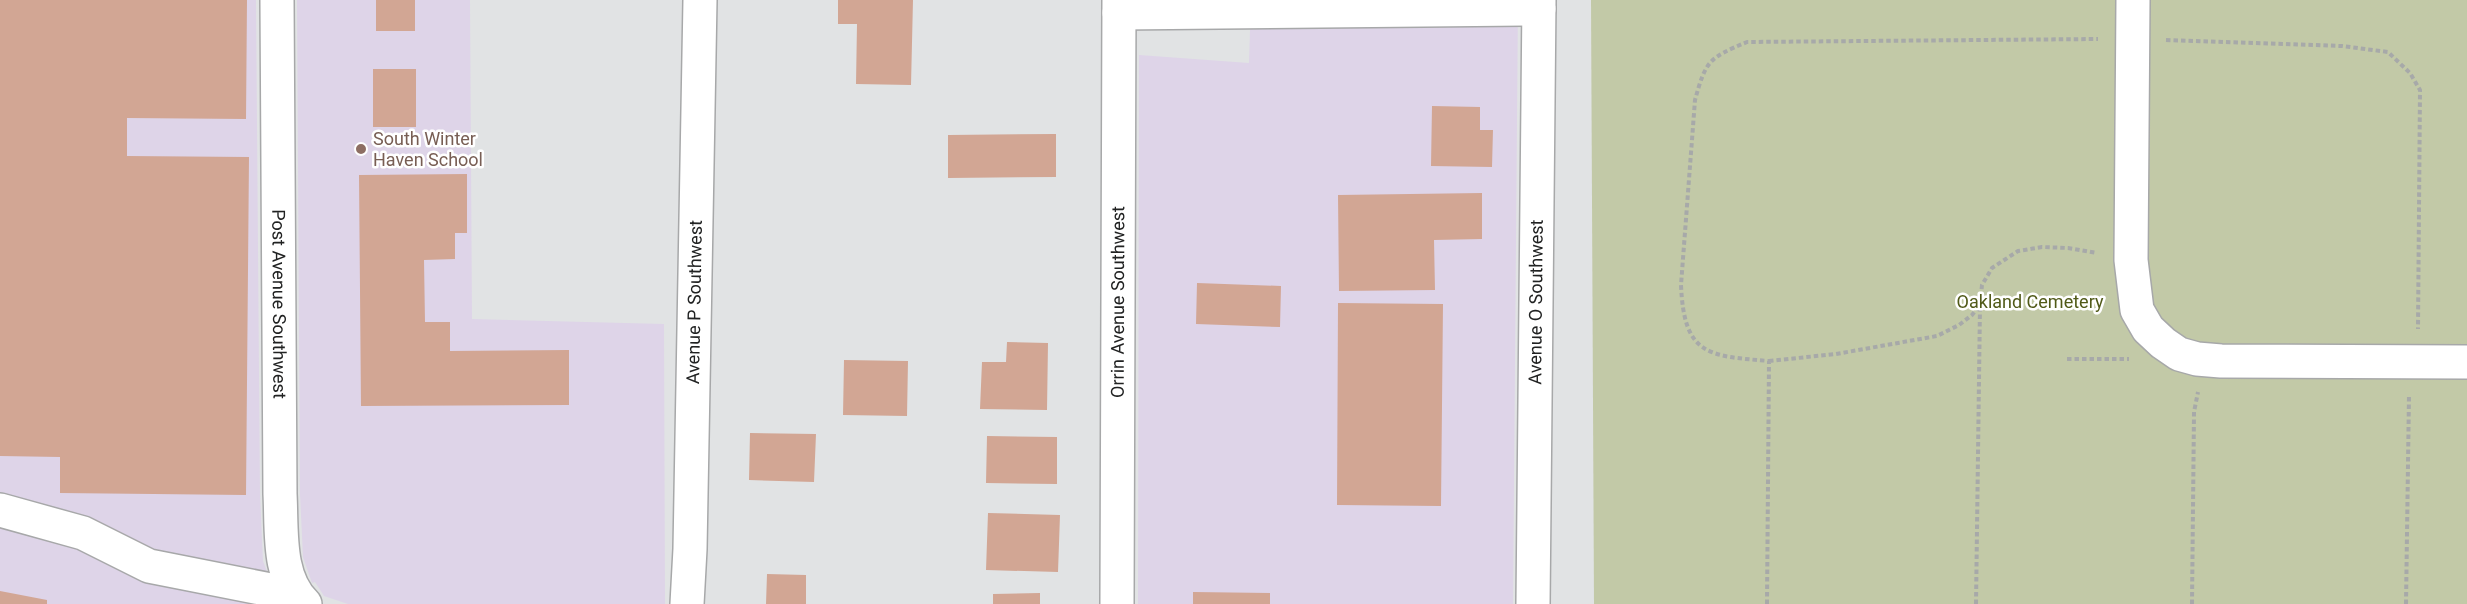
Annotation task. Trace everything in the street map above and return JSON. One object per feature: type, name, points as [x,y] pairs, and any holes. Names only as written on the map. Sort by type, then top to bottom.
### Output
[{"type":"street","name":"Post Avenue Southwest","points":[[277,0],[280,494],[283,561],[300,600]]},
{"type":"street","name":"Avenue P Southwest","points":[[687,604],[690,549],[700,0]]},
{"type":"street","points":[[2133,0],[2131,260],[2137,310],[2148,328],[2179,354],[2197,359],[2467,362]]},
{"type":"street","points":[[1119,6],[1539,5]]},
{"type":"street","name":"Avenue O Southwest","points":[[1533,604],[1539,5]]},
{"type":"street","name":"Orrin Avenue Southwest","points":[[1117,604],[1119,6]]},
{"type":"street","points":[[0,510],[83,533],[149,566],[300,600]]},
{"type":"path","points":[[1980,305],[1959,325],[1937,336],[1836,354],[1769,361],[1717,356],[1699,346],[1688,330],[1682,312],[1681,285],[1695,100],[1702,72],[1716,55],[1747,42],[2133,39],[2342,46],[2388,52],[2410,73],[2420,90],[2418,362],[2410,380],[2406,604]]},
{"type":"path","points":[[1976,604],[1982,285],[1992,268],[2018,251],[2068,248],[2131,260]]},
{"type":"path","points":[[1767,604],[1769,361]]},
{"type":"path","points":[[2192,604],[2195,399],[2204,378],[2221,361]]},
{"type":"shaded area","points":[[0,0],[256,0],[260,495],[263,561],[279,604],[0,604]]},
{"type":"shaded area","points":[[297,0],[470,0],[472,319],[664,324],[665,604],[348,604],[324,596],[315,582],[312,583],[303,557],[300,494]]},
{"type":"shaded area","points":[[1251,0],[1518,0],[1513,604],[1138,604],[1139,55],[1249,63]]},
{"type":"green space","name":"Oakland Cemetery","points":[[1591,0],[2467,0],[2467,604],[1594,604]]},
{"type":"building","points":[[0,0],[247,0],[246,119],[127,118],[127,156],[249,157],[246,495],[60,493],[60,457],[0,456]]},
{"type":"building","points":[[376,0],[415,0],[415,31],[376,31]]},
{"type":"building","points":[[838,0],[913,0],[911,85],[856,84],[857,24],[838,24]]},
{"type":"building","points":[[373,69],[416,69],[416,127],[373,127]]},
{"type":"building","points":[[1432,106],[1480,107],[1480,130],[1493,130],[1492,167],[1431,166]]},
{"type":"building","points":[[1056,134],[1056,177],[948,178],[948,135]]},
{"type":"building","points":[[467,174],[467,233],[455,233],[455,259],[424,260],[425,322],[450,322],[450,351],[569,350],[569,405],[361,406],[359,175]]},
{"type":"building","points":[[1482,193],[1482,239],[1434,240],[1435,290],[1339,291],[1338,195]]},
{"type":"building","points":[[1197,283],[1281,286],[1280,327],[1196,324]]},
{"type":"building","points":[[1338,303],[1443,304],[1441,506],[1337,505]]},
{"type":"building","points":[[1007,342],[1048,343],[1047,410],[980,409],[982,362],[1006,362]]},
{"type":"building","points":[[844,360],[908,361],[907,416],[843,415]]},
{"type":"building","points":[[750,433],[816,434],[814,482],[749,480]]},
{"type":"building","points":[[987,436],[1057,437],[1057,484],[986,483]]},
{"type":"building","points":[[988,513],[1060,515],[1058,572],[986,570]]},
{"type":"building","points":[[767,574],[806,575],[806,604],[766,604]]},
{"type":"building","points":[[0,591],[47,600],[47,604],[0,604]]},
{"type":"building","points":[[1193,592],[1270,593],[1270,604],[1193,604]]},
{"type":"building","points":[[1040,593],[1040,604],[993,604],[993,594]]},
{"type":"place","name":"South Winter Haven School","points":[[361,149]]}]
